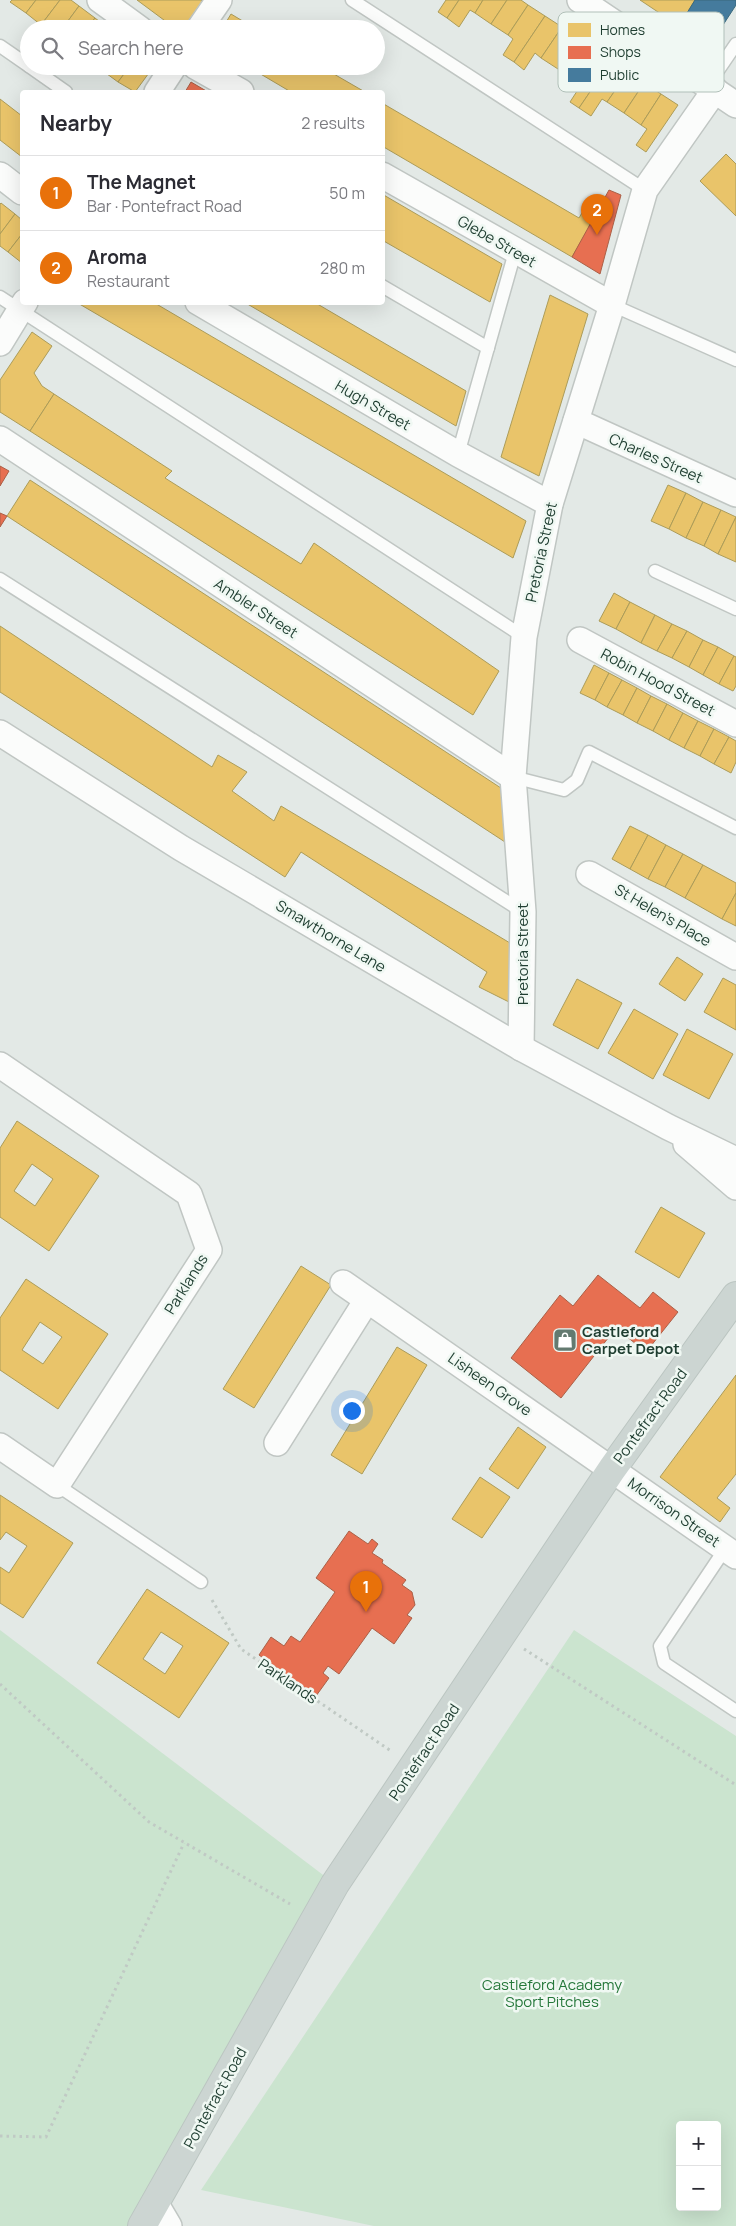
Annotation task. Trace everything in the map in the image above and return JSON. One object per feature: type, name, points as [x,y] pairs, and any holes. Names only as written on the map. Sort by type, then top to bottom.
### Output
[{"type":"main road","name":"Pontefract Road","points":[[156,2219],[315,1919],[336,1884],[612,1469],[736,1296]]},
{"type":"street","points":[[100,0],[128,20]]},
{"type":"street","points":[[205,20],[219,0]]},
{"type":"street","points":[[580,0],[598,12]]},
{"type":"street","points":[[158,90],[168,75]]},
{"type":"street","points":[[211,75],[237,90]]},
{"type":"street","name":"Pretoria Street","points":[[521,1048],[523,912],[513,777],[524,637],[550,504],[612,305],[645,190],[709,92]]},
{"type":"street","points":[[718,92],[736,105]]},
{"type":"street","points":[[0,175],[20,190]]},
{"type":"street","name":"Glebe Street","points":[[385,177],[515,252],[612,305]]},
{"type":"street","points":[[0,343],[15,303]]},
{"type":"street","name":"Hugh Street","points":[[203,305],[458,454],[550,504]]},
{"type":"street","name":"Charles Street","points":[[576,421],[736,494]]},
{"type":"street","name":"Ambler Street","points":[[0,439],[513,777]]},
{"type":"street","name":"Robin Hood Street","points":[[580,640],[736,724]]},
{"type":"street","name":"Smawthorne Lane","points":[[0,733],[181,848],[521,1048],[668,1127],[736,1160]]},
{"type":"street","name":"St Helen's Place","points":[[589,874],[736,957]]},
{"type":"street","name":"Parklands","points":[[0,1065],[189,1194],[208,1250],[57,1485]]},
{"type":"street","name":"Smawthorne Lane","points":[[668,1127],[736,1187]]},
{"type":"street","name":"Lisheen Grove","points":[[343,1283],[612,1469]]},
{"type":"street","points":[[277,1443],[367,1300]]},
{"type":"street","points":[[0,1446],[57,1485]]},
{"type":"street","name":"Morrison Street","points":[[612,1469],[731,1552]]},
{"type":"lane","points":[[352,0],[383,20]]},
{"type":"lane","points":[[385,21],[645,190]]},
{"type":"lane","points":[[724,66],[736,44]]},
{"type":"lane","points":[[0,46],[20,60]]},
{"type":"lane","points":[[42,75],[63,90]]},
{"type":"lane","points":[[458,454],[515,252]]},
{"type":"lane","points":[[385,288],[488,348]]},
{"type":"lane","points":[[15,303],[524,637]]},
{"type":"lane","points":[[612,305],[736,360]]},
{"type":"lane","points":[[655,571],[736,609]]},
{"type":"lane","points":[[0,579],[523,912]]},
{"type":"lane","points":[[513,777],[564,790],[577,780],[589,752],[736,828]]},
{"type":"lane","points":[[57,1485],[201,1582]]},
{"type":"lane","points":[[731,1552],[660,1646],[664,1662],[736,1711]]},
{"type":"path","name":"Parklands","points":[[201,1582],[242,1649],[395,1753]]},
{"type":"path","points":[[517,1645],[543,1659],[736,1785]]},
{"type":"path","points":[[0,1684],[149,1822],[315,1919]]},
{"type":"path","points":[[0,2136],[46,2137],[184,1843]]},
{"type":"green space","points":[[0,1630],[335,1884],[142,2226],[0,2226]]},
{"type":"green space","name":"Castleford Academy Sport Pitches","points":[[574,1630],[736,1736],[736,2226],[374,2226],[201,2190]]},
{"type":"building: Homes","points":[[12,0],[36,0],[26,13],[10,2]]},
{"type":"building: Homes","points":[[36,0],[60,0],[45,20],[35,20],[26,13]]},
{"type":"building: Homes","points":[[60,0],[71,0],[79,6],[69,20],[45,20]]},
{"type":"building: Homes","points":[[137,0],[201,0],[203,2],[190,20],[164,20]]},
{"type":"building: Homes","points":[[446,0],[459,0],[447,18],[438,12]]},
{"type":"building: Homes","points":[[459,0],[483,0],[475,13],[470,10],[459,27],[447,18]]},
{"type":"building: Homes","points":[[483,0],[507,0],[491,24],[475,13]]},
{"type":"building: Homes","points":[[507,0],[521,0],[528,5],[508,35],[491,24]]},
{"type":"building: Homes","points":[[640,0],[695,0],[688,12],[658,12]]},
{"type":"building: Homes","points":[[528,5],[545,16],[514,62],[503,55],[513,39],[508,35]]},
{"type":"building: Homes","points":[[79,6],[95,18],[93,20],[69,20]]},
{"type":"building: Homes","points":[[231,14],[241,20],[227,20]]},
{"type":"building: Homes","points":[[545,16],[558,24],[558,33],[541,58],[535,53],[524,70],[514,62]]},
{"type":"building: Homes","points":[[558,33],[558,69],[541,58]]},
{"type":"building: Homes","points":[[108,75],[123,75],[118,82]]},
{"type":"building: Homes","points":[[123,75],[147,75],[136,90],[132,90],[118,82]]},
{"type":"building: Homes","points":[[262,75],[336,75],[362,90],[288,90]]},
{"type":"building: Homes","points":[[576,92],[590,92],[579,108],[570,102]]},
{"type":"building: Homes","points":[[590,92],[614,92],[607,102],[602,99],[591,116],[579,108]]},
{"type":"building: Homes","points":[[614,92],[638,92],[624,113],[607,102]]},
{"type":"building: Homes","points":[[638,92],[658,92],[661,94],[641,125],[624,113]]},
{"type":"building: Homes","points":[[661,94],[678,105],[646,152],[636,145],[647,129],[641,125]]},
{"type":"building: Homes","points":[[0,99],[20,114],[20,155],[0,140]]},
{"type":"building: Homes","points":[[385,105],[579,218],[586,206],[598,212],[572,257],[385,148]]},
{"type":"building: Homes","points":[[726,154],[736,164],[736,216],[700,181]]},
{"type":"building: Homes","points":[[385,196],[502,264],[490,302],[385,242]]},
{"type":"building: Homes","points":[[0,204],[15,214],[0,234]]},
{"type":"building: Homes","points":[[15,214],[20,218],[20,237],[8,252],[0,246],[0,234]]},
{"type":"building: Homes","points":[[20,237],[20,261],[8,252]]},
{"type":"building: Homes","points":[[550,295],[588,314],[539,476],[501,457]]},
{"type":"building: Homes","points":[[81,305],[158,305],[526,521],[513,558]]},
{"type":"building: Homes","points":[[249,305],[319,305],[466,391],[456,426]]},
{"type":"building: Homes","points":[[32,332],[52,346],[34,373],[42,386],[54,394],[30,431],[0,412],[0,380]]},
{"type":"building: Homes","points":[[54,394],[172,471],[165,478],[301,564],[314,543],[499,671],[473,715],[30,431]]},
{"type":"building: Homes","points":[[30,480],[504,790],[505,842],[7,516]]},
{"type":"building: Homes","points":[[668,485],[686,493],[669,529],[651,521]]},
{"type":"building: Homes","points":[[686,493],[703,502],[686,538],[669,529]]},
{"type":"building: Homes","points":[[703,502],[721,510],[704,546],[686,538]]},
{"type":"building: Homes","points":[[721,510],[736,517],[718,554],[704,546]]},
{"type":"building: Homes","points":[[736,517],[736,562],[718,554]]},
{"type":"building: Homes","points":[[614,593],[630,602],[616,629],[599,621]]},
{"type":"building: Homes","points":[[630,602],[655,615],[641,643],[616,629]]},
{"type":"building: Homes","points":[[655,615],[672,624],[657,651],[641,643]]},
{"type":"building: Homes","points":[[672,624],[687,631],[672,658],[657,651]]},
{"type":"building: Homes","points":[[0,626],[212,767],[218,755],[247,772],[232,791],[274,821],[281,806],[515,946],[511,1003],[479,987],[487,972],[301,852],[285,877],[0,692]]},
{"type":"building: Homes","points":[[687,631],[703,640],[689,667],[672,658]]},
{"type":"building: Homes","points":[[703,640],[718,647],[703,675],[689,667]]},
{"type":"building: Homes","points":[[718,647],[734,656],[719,684],[703,675]]},
{"type":"building: Homes","points":[[734,656],[736,657],[736,686],[733,691],[719,684]]},
{"type":"building: Homes","points":[[594,665],[609,673],[595,700],[580,693]]},
{"type":"building: Homes","points":[[609,673],[622,680],[607,707],[595,700]]},
{"type":"building: Homes","points":[[622,680],[637,688],[623,715],[607,707]]},
{"type":"building: Homes","points":[[637,688],[651,696],[637,723],[623,715]]},
{"type":"building: Homes","points":[[651,696],[667,704],[653,731],[637,723]]},
{"type":"building: Homes","points":[[667,704],[683,713],[669,740],[653,731]]},
{"type":"building: Homes","points":[[683,713],[698,721],[684,748],[669,740]]},
{"type":"building: Homes","points":[[698,721],[714,729],[700,756],[684,748]]},
{"type":"building: Homes","points":[[714,729],[729,737],[714,764],[700,756]]},
{"type":"building: Homes","points":[[729,737],[736,741],[736,762],[731,773],[714,764]]},
{"type":"building: Homes","points":[[630,826],[648,835],[630,869],[612,859]]},
{"type":"building: Homes","points":[[648,835],[666,845],[648,879],[630,869]]},
{"type":"building: Homes","points":[[666,845],[683,854],[665,887],[648,879]]},
{"type":"building: Homes","points":[[683,854],[703,865],[685,898],[665,887]]},
{"type":"building: Homes","points":[[703,865],[736,883],[736,893],[722,919],[685,898]]},
{"type":"building: Homes","points":[[736,893],[736,926],[722,919]]},
{"type":"building: Homes","points":[[677,957],[703,974],[685,1001],[659,984]]},
{"type":"building: Homes","points":[[723,978],[736,985],[736,1030],[704,1012]]},
{"type":"building: Homes","points":[[577,979],[622,1003],[598,1049],[553,1025]]},
{"type":"building: Homes","points":[[634,1009],[678,1034],[653,1079],[608,1053]]},
{"type":"building: Homes","points":[[687,1029],[733,1054],[709,1099],[663,1075]]},
{"type":"building: Homes","points":[[17,1121],[99,1176],[49,1251],[0,1217],[0,1148]],"holes":[[[32,1164],[53,1179],[35,1206],[14,1191]]]},
{"type":"building: Homes","points":[[661,1207],[705,1233],[679,1278],[635,1252]]},
{"type":"building: Homes","points":[[301,1266],[331,1285],[254,1408],[223,1389]]},
{"type":"building: Homes","points":[[26,1279],[108,1334],[58,1409],[0,1370],[0,1318]],"holes":[[[40,1322],[62,1337],[43,1364],[22,1350]]]},
{"type":"building: Homes","points":[[397,1347],[427,1365],[362,1474],[331,1455]]},
{"type":"building: Homes","points":[[736,1375],[736,1474],[717,1498],[730,1508],[720,1522],[660,1477]]},
{"type":"building: Homes","points":[[518,1427],[546,1447],[518,1489],[489,1469]]},
{"type":"building: Homes","points":[[480,1477],[510,1497],[482,1538],[452,1519]]},
{"type":"building: Homes","points":[[0,1495],[73,1543],[23,1618],[0,1603],[0,1567],[9,1573],[27,1546],[6,1532],[0,1540]]},
{"type":"building: Homes","points":[[147,1589],[229,1643],[179,1718],[97,1663]],"holes":[[[161,1632],[183,1646],[165,1674],[143,1659]]]},
{"type":"building: Shops","points":[[191,82],[205,90],[186,90]]},
{"type":"building: Shops","points":[[609,190],[621,195],[600,274],[572,257]]},
{"type":"building: Shops","points":[[0,466],[9,471],[0,486]]},
{"type":"building: Shops","points":[[0,513],[7,516],[0,527]]},
{"type":"building: Shops","name":"Castleford Carpet Depot","points":[[598,1275],[640,1308],[653,1292],[678,1312],[646,1352],[616,1328],[561,1398],[511,1358],[560,1295],[573,1306]]},
{"type":"building: Shops","points":[[349,1531],[368,1544],[372,1539],[378,1544],[372,1553],[383,1560],[382,1563],[406,1580],[402,1585],[412,1592],[415,1605],[407,1615],[412,1618],[394,1644],[372,1628],[339,1674],[328,1666],[323,1673],[329,1678],[316,1696],[259,1655],[271,1637],[284,1646],[291,1636],[300,1642],[335,1592],[316,1578]]},
{"type":"building: Public","points":[[695,0],[736,0],[736,5],[724,23],[724,12],[688,12]]},
{"type":"place","name":"Aroma","points":[[597,235]]},
{"type":"place","name":"Castleford Carpet Depot","points":[[565,1340]]},
{"type":"place","name":"The Magnet","points":[[366,1612]]}]
